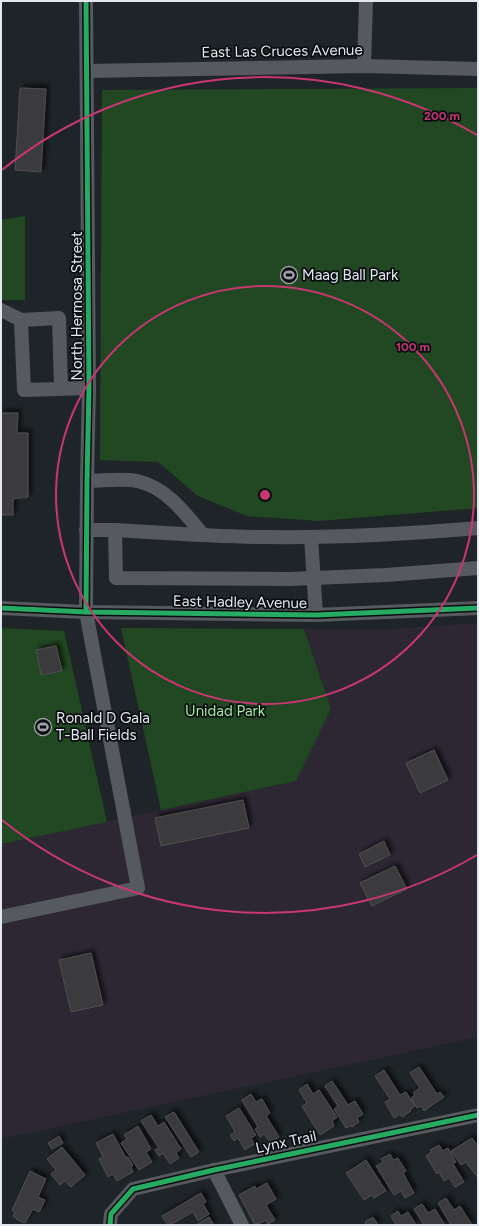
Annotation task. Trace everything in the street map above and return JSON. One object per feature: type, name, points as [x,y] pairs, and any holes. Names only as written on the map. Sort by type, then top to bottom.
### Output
[{"type":"street","name":"North Hermosa Street","points":[[1,917],[138,888],[86,612],[86,481],[89,388],[86,1]]},
{"type":"street","points":[[364,66],[366,1]]},
{"type":"street","name":"East Las Cruces Avenue","points":[[87,71],[364,66],[478,69]]},
{"type":"street","points":[[1,310],[21,320],[59,318],[61,389]]},
{"type":"street","points":[[21,320],[24,390],[89,388]]},
{"type":"street","points":[[86,481],[136,481],[151,485],[164,493],[179,507],[203,535]]},
{"type":"street","points":[[86,530],[267,537],[312,537],[478,528]]},
{"type":"street","points":[[115,530],[116,578],[290,579],[386,575],[478,568]]},
{"type":"street","points":[[312,537],[316,615]]},
{"type":"street","name":"East Hadley Avenue","points":[[1,608],[86,612],[316,615],[478,608]]},
{"type":"street","name":"Lynx Trail","points":[[110,1219],[133,1189],[214,1170],[478,1115]]},
{"type":"street","points":[[214,1170],[242,1225]]},
{"type":"shaded area","points":[[478,623],[478,1037],[1,1139],[1,844],[296,781],[331,709],[304,629],[390,629]]},
{"type":"green space","name":"Maag Ball Park","points":[[478,88],[478,508],[319,521],[247,516],[198,496],[158,462],[100,460],[102,90]]},
{"type":"green space","points":[[25,216],[25,300],[1,300],[1,220]]},
{"type":"green space","name":"Ronald D Gala T-Ball Fields","points":[[1,628],[64,631],[107,822],[1,844]]},
{"type":"green space","name":"Unidad Park","points":[[121,628],[304,629],[331,709],[296,781],[161,810]]},
{"type":"building","points":[[20,88],[46,89],[41,172],[15,170]]},
{"type":"building","points":[[1,413],[18,413],[17,433],[28,433],[28,497],[13,499],[13,515],[1,515]]},
{"type":"building","points":[[56,646],[62,671],[41,675],[36,650]]},
{"type":"building","points":[[434,750],[448,780],[420,793],[406,763]]},
{"type":"building","points":[[243,800],[249,828],[161,846],[155,818]]},
{"type":"building","points":[[384,841],[390,855],[365,867],[359,854]]},
{"type":"building","points":[[395,866],[407,889],[372,906],[360,883]]},
{"type":"building","points":[[91,953],[103,1005],[71,1012],[59,960]]},
{"type":"building","points":[[419,1067],[437,1094],[440,1092],[444,1097],[424,1111],[421,1106],[417,1108],[411,1098],[415,1095],[413,1093],[420,1088],[410,1073]]},
{"type":"building","points":[[384,1070],[400,1095],[406,1092],[415,1106],[410,1110],[411,1111],[402,1117],[400,1114],[394,1118],[385,1102],[390,1099],[375,1076]]},
{"type":"building","points":[[332,1081],[348,1105],[355,1101],[363,1114],[357,1118],[359,1122],[352,1127],[350,1126],[346,1128],[334,1109],[338,1106],[325,1086]]},
{"type":"building","points":[[307,1084],[313,1094],[319,1090],[337,1117],[332,1121],[334,1126],[320,1135],[302,1106],[307,1103],[299,1090]]},
{"type":"building","points":[[251,1094],[256,1102],[262,1099],[270,1113],[266,1116],[279,1137],[270,1142],[264,1134],[260,1137],[255,1129],[258,1127],[242,1100]]},
{"type":"building","points":[[239,1108],[256,1135],[251,1138],[254,1144],[245,1150],[238,1138],[234,1141],[230,1135],[235,1132],[226,1116]]},
{"type":"building","points":[[174,1112],[199,1152],[191,1157],[165,1117]]},
{"type":"building","points":[[151,1115],[158,1126],[164,1122],[181,1149],[176,1153],[179,1158],[170,1164],[163,1153],[159,1156],[155,1150],[159,1148],[141,1121]]},
{"type":"building","points":[[138,1126],[151,1149],[146,1152],[152,1162],[139,1170],[121,1143],[127,1139],[124,1135]]},
{"type":"building","points":[[113,1134],[126,1158],[128,1157],[133,1165],[131,1167],[133,1172],[117,1181],[113,1174],[108,1177],[99,1159],[103,1157],[96,1143]]},
{"type":"building","points":[[59,1136],[63,1143],[52,1149],[48,1143]]},
{"type":"building","points":[[472,1138],[477,1145],[478,1144],[478,1178],[466,1162],[461,1165],[451,1151]]},
{"type":"building","points":[[439,1145],[443,1151],[448,1148],[456,1162],[453,1164],[464,1182],[455,1187],[449,1178],[444,1181],[439,1172],[437,1174],[426,1156],[431,1152],[430,1150]]},
{"type":"building","points":[[62,1147],[85,1175],[71,1187],[65,1181],[60,1185],[51,1174],[56,1170],[47,1159]]},
{"type":"building","points":[[390,1154],[393,1160],[398,1158],[406,1171],[403,1173],[414,1193],[405,1198],[401,1191],[394,1195],[376,1166],[383,1162],[381,1159]]},
{"type":"building","points":[[366,1160],[386,1191],[374,1198],[372,1195],[364,1200],[346,1173]]},
{"type":"building","points":[[30,1171],[46,1179],[38,1197],[45,1200],[39,1212],[33,1209],[25,1223],[13,1216],[15,1212],[12,1210]]},
{"type":"building","points":[[267,1183],[276,1199],[266,1205],[275,1220],[268,1224],[266,1220],[255,1225],[239,1195],[255,1186],[256,1189]]},
{"type":"building","points":[[201,1193],[206,1202],[203,1204],[209,1214],[198,1221],[193,1212],[168,1225],[162,1216]]},
{"type":"building","points":[[446,1198],[454,1210],[460,1206],[472,1225],[451,1225],[438,1203]]},
{"type":"building","points":[[422,1204],[428,1213],[435,1209],[445,1225],[424,1225],[414,1209]]},
{"type":"building","points":[[398,1211],[401,1216],[408,1212],[416,1225],[396,1225],[391,1216]]},
{"type":"building","points":[[209,1217],[214,1225],[196,1225]]},
{"type":"building","points":[[373,1217],[378,1225],[367,1225],[365,1222]]},
{"type":"cycle path","points":[[86,1],[89,388],[86,612]]},
{"type":"cycle path","points":[[1,608],[86,612],[316,615],[478,608]]},
{"type":"cycle path","points":[[110,1225],[111,1214],[133,1189],[214,1170],[478,1115]]},
{"type":"place","name":"Maag Ball Park","points":[[289,275]]},
{"type":"place","name":"Ronald D Gala T-Ball Fields","points":[[43,727]]}]
